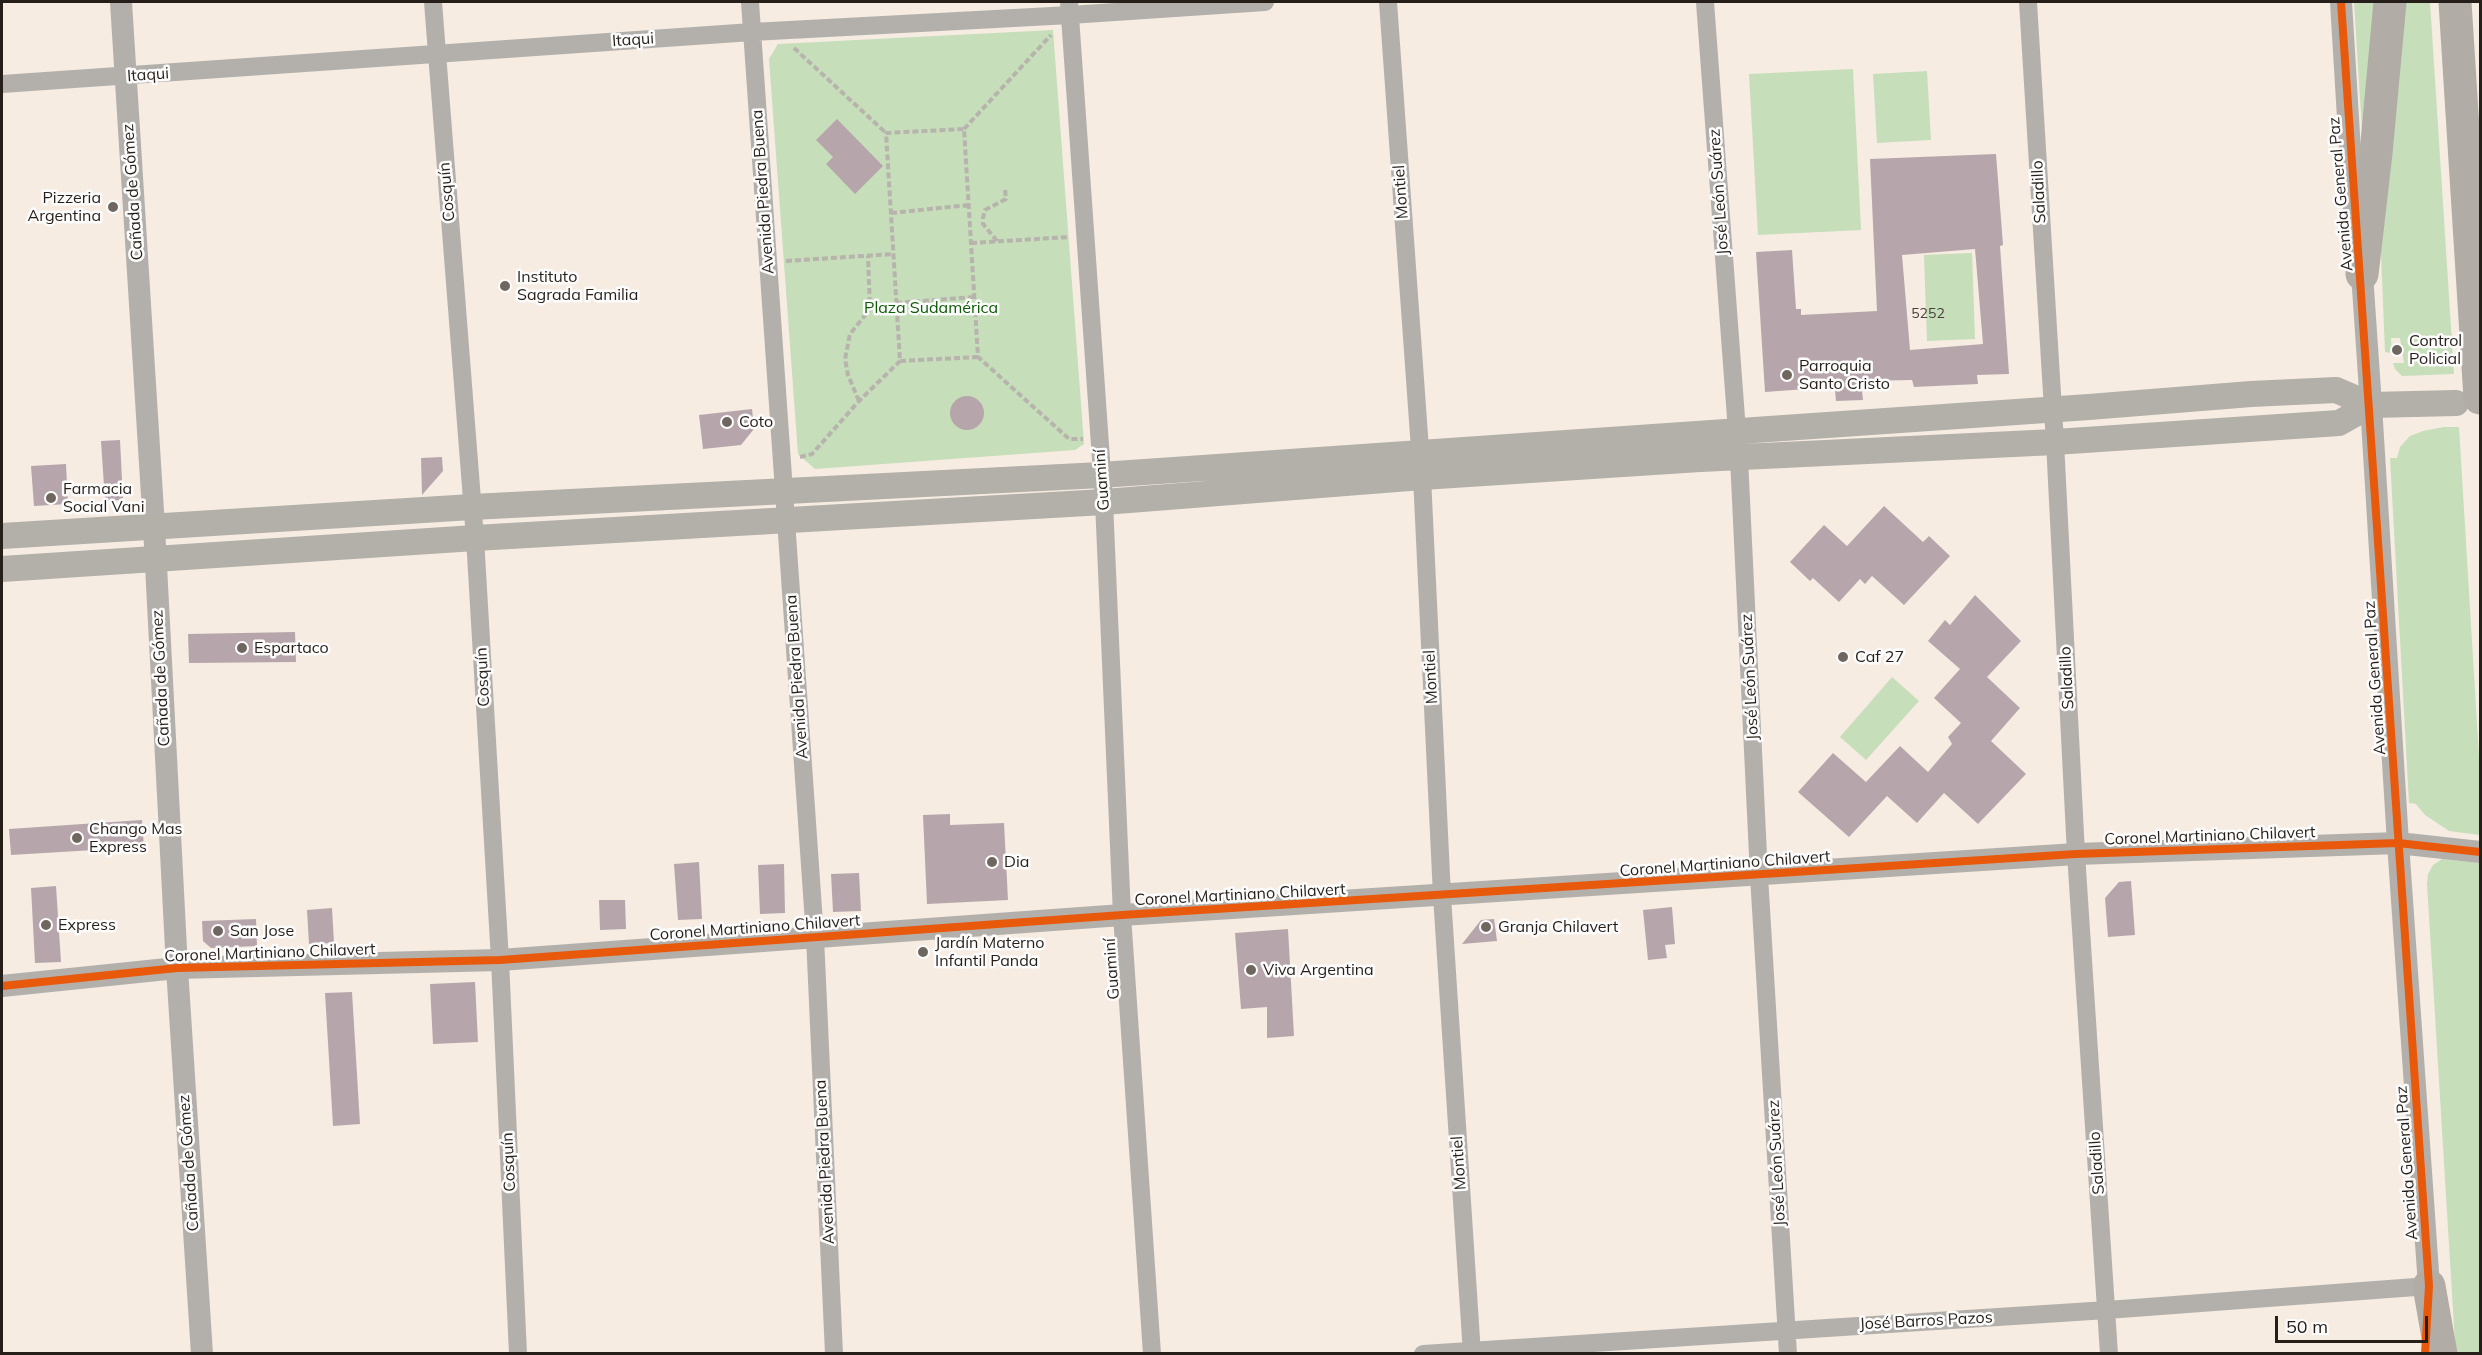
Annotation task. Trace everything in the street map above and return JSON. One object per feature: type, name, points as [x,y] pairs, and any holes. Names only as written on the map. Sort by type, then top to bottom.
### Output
[{"type":"highway","points":[[2362,274],[2390,2]]},
{"type":"highway","points":[[2455,2],[2478,365],[2468,400]]},
{"type":"highway","points":[[2429,1286],[2441,1353]]},
{"type":"main road","points":[[2,569],[475,538],[1104,502],[1420,464],[1737,431],[2336,390],[2371,405],[2468,400]]},
{"type":"main road","points":[[2,536],[472,507],[1101,475],[1420,464],[1739,458],[2055,442],[2339,423],[2371,405]]},
{"type":"street","name":"Cañada de Gómez","points":[[121,2],[154,527],[177,968],[202,1353]]},
{"type":"street","name":"Cosquín","points":[[433,2],[475,538],[500,960],[518,1353]]},
{"type":"street","name":"Avenida Piedra Buena","points":[[750,2],[815,937],[834,1353]]},
{"type":"street","name":"Itaqui","points":[[2,84],[126,77],[1069,8],[1265,2]]},
{"type":"street","name":"Montiel","points":[[1388,2],[1420,464],[1442,896],[1472,1352]]},
{"type":"street","name":"José León Suárez","points":[[1705,2],[1739,458],[1759,876],[1788,1353]]},
{"type":"street","name":"Saladillo","points":[[2028,2],[2055,442],[2076,854],[2109,1353]]},
{"type":"street","name":"Avenida General Paz","points":[[2342,2],[2429,1286],[2425,1353]]},
{"type":"street","name":"Guaminí","points":[[1069,8],[1104,502],[1122,915],[1152,1353]]},
{"type":"street","name":"Coronel Martiniano Chilavert","points":[[2,986],[177,968],[500,960],[1122,915],[2076,854],[2398,843],[2481,852]]},
{"type":"street","name":"José Barros Pazos","points":[[1423,1353],[1472,1352],[2107,1310],[2429,1286]]},
{"type":"path","points":[[1069,8],[964,129],[978,357],[1069,439],[1099,440]]},
{"type":"path","points":[[776,30],[886,133],[900,361]]},
{"type":"path","points":[[886,133],[964,129]]},
{"type":"path","points":[[997,241],[982,224],[985,210],[1006,200],[1005,190]]},
{"type":"path","points":[[891,213],[969,205]]},
{"type":"path","points":[[971,243],[1084,236]]},
{"type":"path","points":[[768,262],[893,254]]},
{"type":"path","points":[[860,400],[848,375],[845,359],[850,334],[870,309],[868,256]]},
{"type":"path","points":[[896,303],[974,297]]},
{"type":"path","points":[[782,462],[812,454],[860,400],[900,361],[978,357]]},
{"type":"green space","points":[[2354,2],[2375,2],[2364,162]]},
{"type":"green space","points":[[2396,2],[2430,2],[2454,374],[2402,376],[2393,363],[2404,363],[2400,338],[2391,338],[2392,353],[2385,352],[2379,205]]},
{"type":"green space","name":"Plaza Sudamérica","points":[[1053,30],[1084,444],[1075,450],[815,469],[798,454],[769,59],[778,44]]},
{"type":"green space","points":[[1853,69],[1861,230],[1758,235],[1749,74]]},
{"type":"green space","points":[[1927,71],[1931,140],[1877,143],[1873,74]]},
{"type":"green space","points":[[1972,253],[1975,339],[1927,341],[1924,255]]},
{"type":"green space","points":[[2444,427],[2459,427],[2480,773],[2480,835],[2449,831],[2425,815],[2416,804],[2409,803],[2390,458],[2397,458],[2400,447],[2410,436]]},
{"type":"green space","points":[[1892,677],[1919,701],[1866,760],[1840,737]]},
{"type":"green space","points":[[2442,859],[2480,863],[2480,1353],[2456,1353],[2455,1343],[2427,884],[2428,874],[2433,865]]},
{"type":"building","points":[[837,119],[883,166],[855,194],[826,164],[833,157],[816,140]]},
{"type":"building","points":[[1996,154],[2009,374],[1977,375],[1978,384],[1914,387],[1912,380],[1861,381],[1863,400],[1836,401],[1835,390],[1820,391],[1820,388],[1765,392],[1756,252],[1792,250],[1796,309],[1801,309],[1801,315],[1877,311],[1870,159]],"holes":[[[1975,249],[1983,344],[1910,350],[1902,255]]]},
{"type":"building","points":[[967,396],[979,401],[984,413],[979,425],[967,430],[955,425],[950,413],[955,401]]},
{"type":"building","name":"Coto","points":[[752,409],[754,429],[741,445],[703,449],[699,415]]},
{"type":"building","points":[[120,440],[123,500],[105,501],[101,441]]},
{"type":"building","points":[[442,457],[443,471],[422,495],[421,458]]},
{"type":"building","points":[[66,464],[68,504],[34,506],[31,466]]},
{"type":"building","points":[[1884,506],[1923,542],[1929,536],[1950,556],[1904,605],[1872,576],[1865,584],[1860,579],[1839,602],[1813,578],[1810,581],[1790,562],[1824,525],[1847,546]]},
{"type":"building","points":[[1975,595],[2021,641],[1987,677],[2020,708],[1991,741],[2026,774],[1978,824],[1944,793],[1917,823],[1887,796],[1849,837],[1798,792],[1833,753],[1866,782],[1900,746],[1928,772],[1952,744],[1948,737],[1961,723],[1934,698],[1960,669],[1928,641],[1945,620],[1950,625]]},
{"type":"building","name":"Espartaco","points":[[295,632],[296,662],[189,663],[188,634]]},
{"type":"building","points":[[950,814],[950,825],[1004,823],[1008,900],[927,904],[923,815]]},
{"type":"building","name":"Chango Mas Express","points":[[142,820],[144,847],[11,855],[9,829]]},
{"type":"building","points":[[699,862],[702,919],[678,920],[674,864]]},
{"type":"building","points":[[784,864],[785,913],[760,914],[758,865]]},
{"type":"building","points":[[859,873],[861,911],[833,912],[831,874]]},
{"type":"building","points":[[2131,881],[2135,935],[2108,937],[2105,898],[2119,882]]},
{"type":"building","name":"Express","points":[[56,886],[61,962],[35,963],[31,888]]},
{"type":"building","points":[[599,900],[625,900],[626,929],[600,930]]},
{"type":"building","points":[[1672,907],[1675,944],[1665,945],[1667,958],[1648,960],[1643,910]]},
{"type":"building","points":[[332,908],[334,943],[309,944],[307,910]]},
{"type":"building","points":[[256,919],[257,946],[211,948],[203,941],[202,921]]},
{"type":"building","name":"Granja Chilavert","points":[[1494,919],[1497,941],[1462,944],[1481,920]]},
{"type":"building","points":[[1288,929],[1294,1036],[1267,1038],[1267,1007],[1241,1009],[1235,933]]},
{"type":"building","points":[[475,982],[478,1042],[433,1044],[430,984]]},
{"type":"building","points":[[352,992],[360,1124],[333,1126],[325,993]]},
{"type":"cycle path","points":[[2341,2],[2429,1286],[2425,1354]]},
{"type":"cycle path","points":[[2,986],[177,968],[500,960],[1122,915],[2076,854],[2398,843],[2480,852]]},
{"type":"place","name":"Pizzeria Argentina","points":[[113,207]]},
{"type":"place","name":"Instituto Sagrada Familia","points":[[505,286]]},
{"type":"place","name":"Control Policial","points":[[2397,350]]},
{"type":"place","name":"Parroquia Santo Cristo","points":[[1787,375]]},
{"type":"place","name":"Coto","points":[[727,422]]},
{"type":"place","name":"Farmacia Social Vani","points":[[51,498]]},
{"type":"place","name":"Espartaco","points":[[242,648]]},
{"type":"place","name":"Caf 27","points":[[1843,657]]},
{"type":"place","name":"Chango Mas Express","points":[[77,838]]},
{"type":"place","name":"Dia","points":[[992,862]]},
{"type":"place","name":"Express","points":[[46,925]]},
{"type":"place","name":"Granja Chilavert","points":[[1486,927]]},
{"type":"place","name":"San Jose","points":[[218,931]]},
{"type":"place","name":"Jardín Materno Infantil Panda","points":[[923,952]]},
{"type":"place","name":"Viva Argentina","points":[[1251,970]]}]
